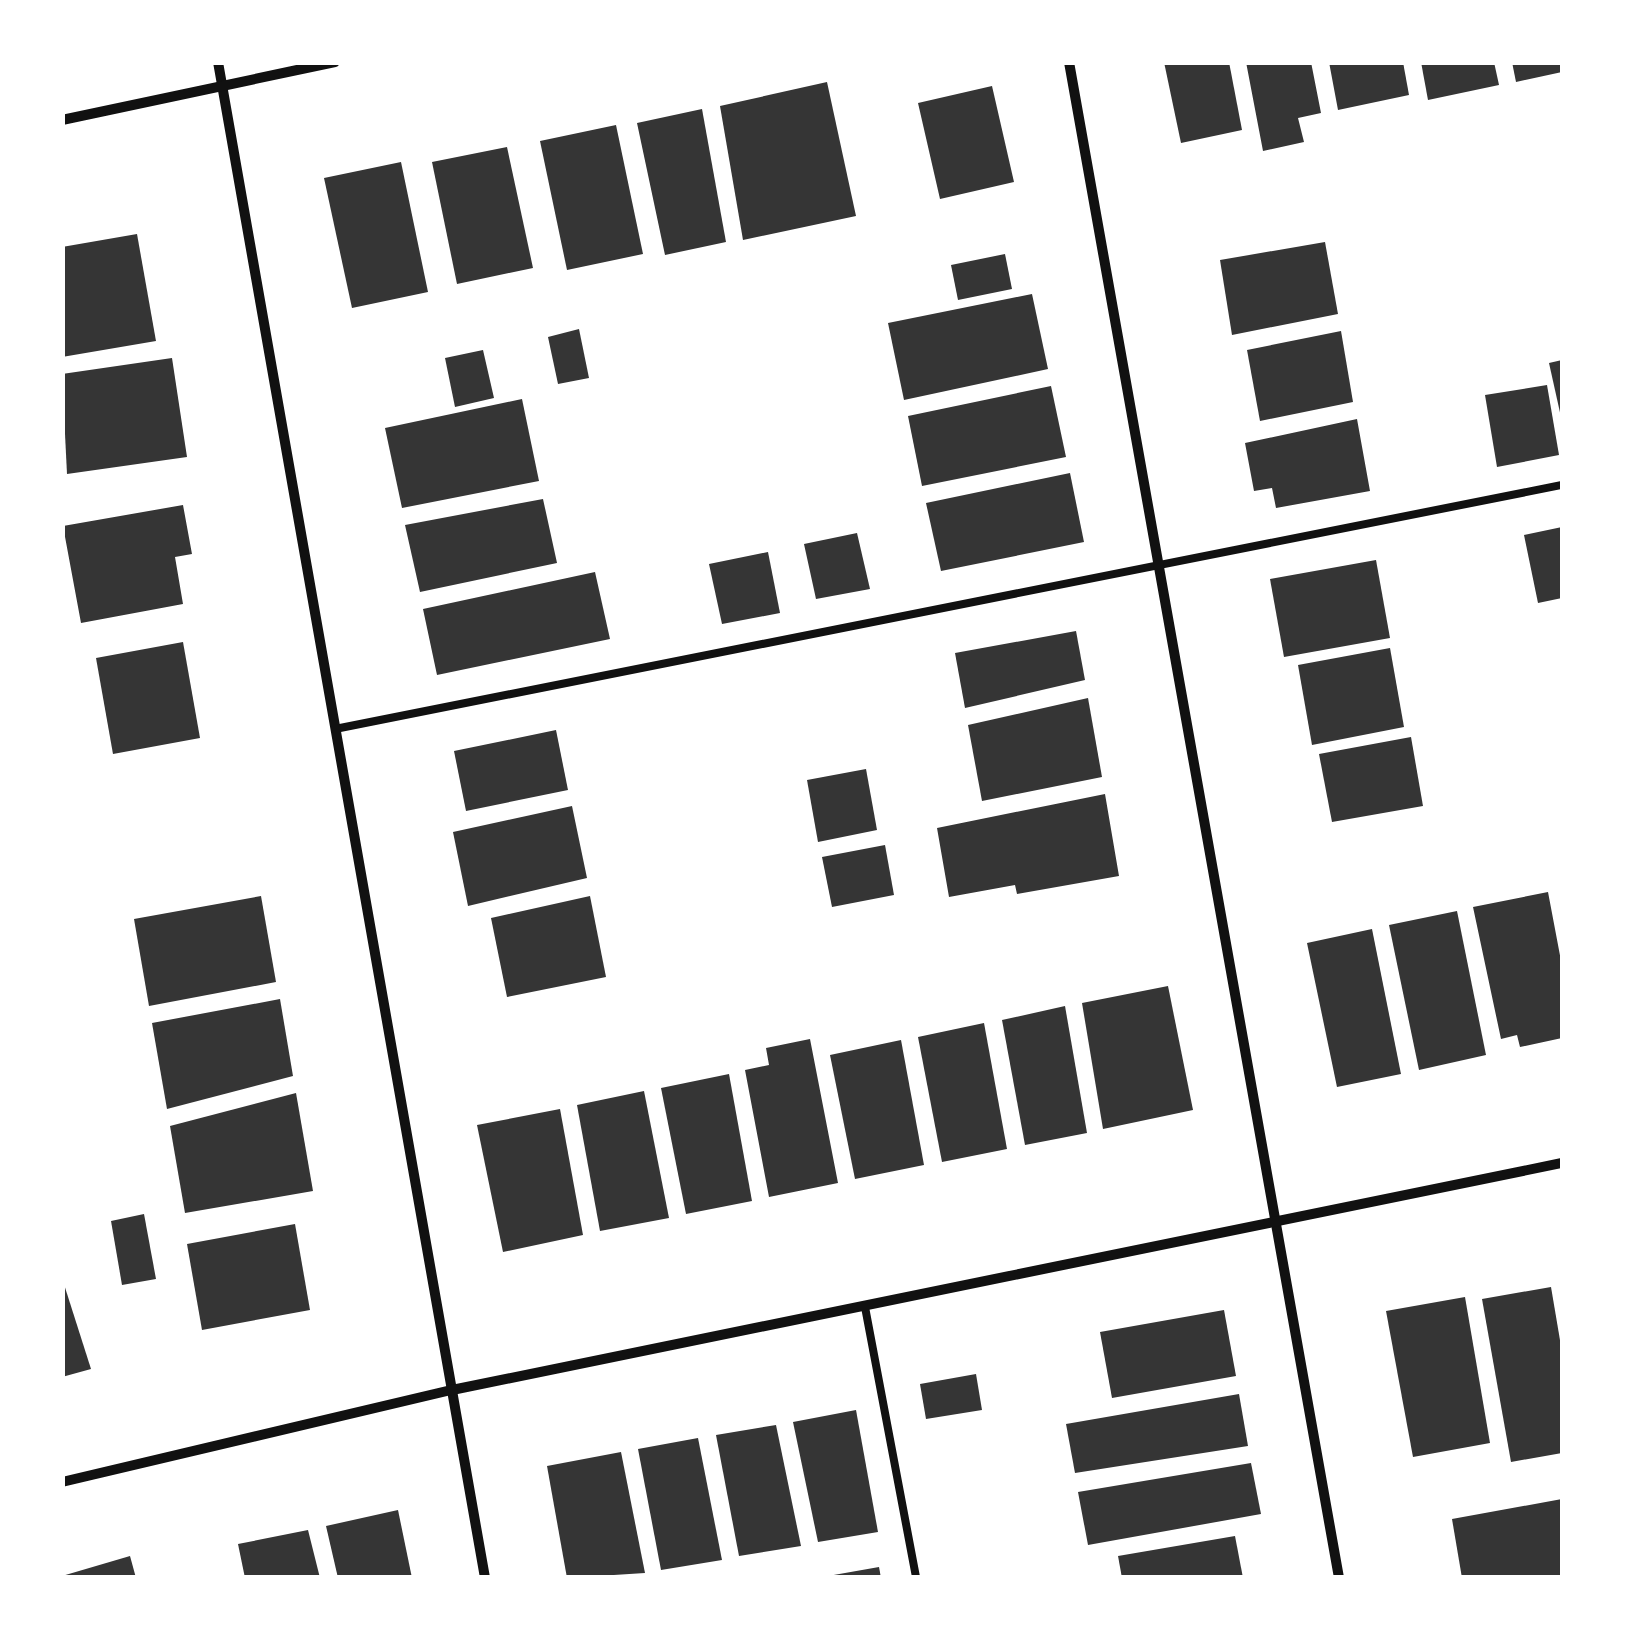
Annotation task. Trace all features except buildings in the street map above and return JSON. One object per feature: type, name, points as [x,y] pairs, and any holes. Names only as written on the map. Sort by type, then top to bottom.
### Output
[{"type":"street","points":[[218,62],[484,1578]]},
{"type":"street","points":[[62,120],[335,62]]},
{"type":"street","points":[[1069,62],[1339,1578]]},
{"type":"street","points":[[62,1482],[452,1390],[1562,1163]]},
{"type":"lane","points":[[335,728],[1562,485]]},
{"type":"lane","points":[[865,1307],[916,1578]]}]
